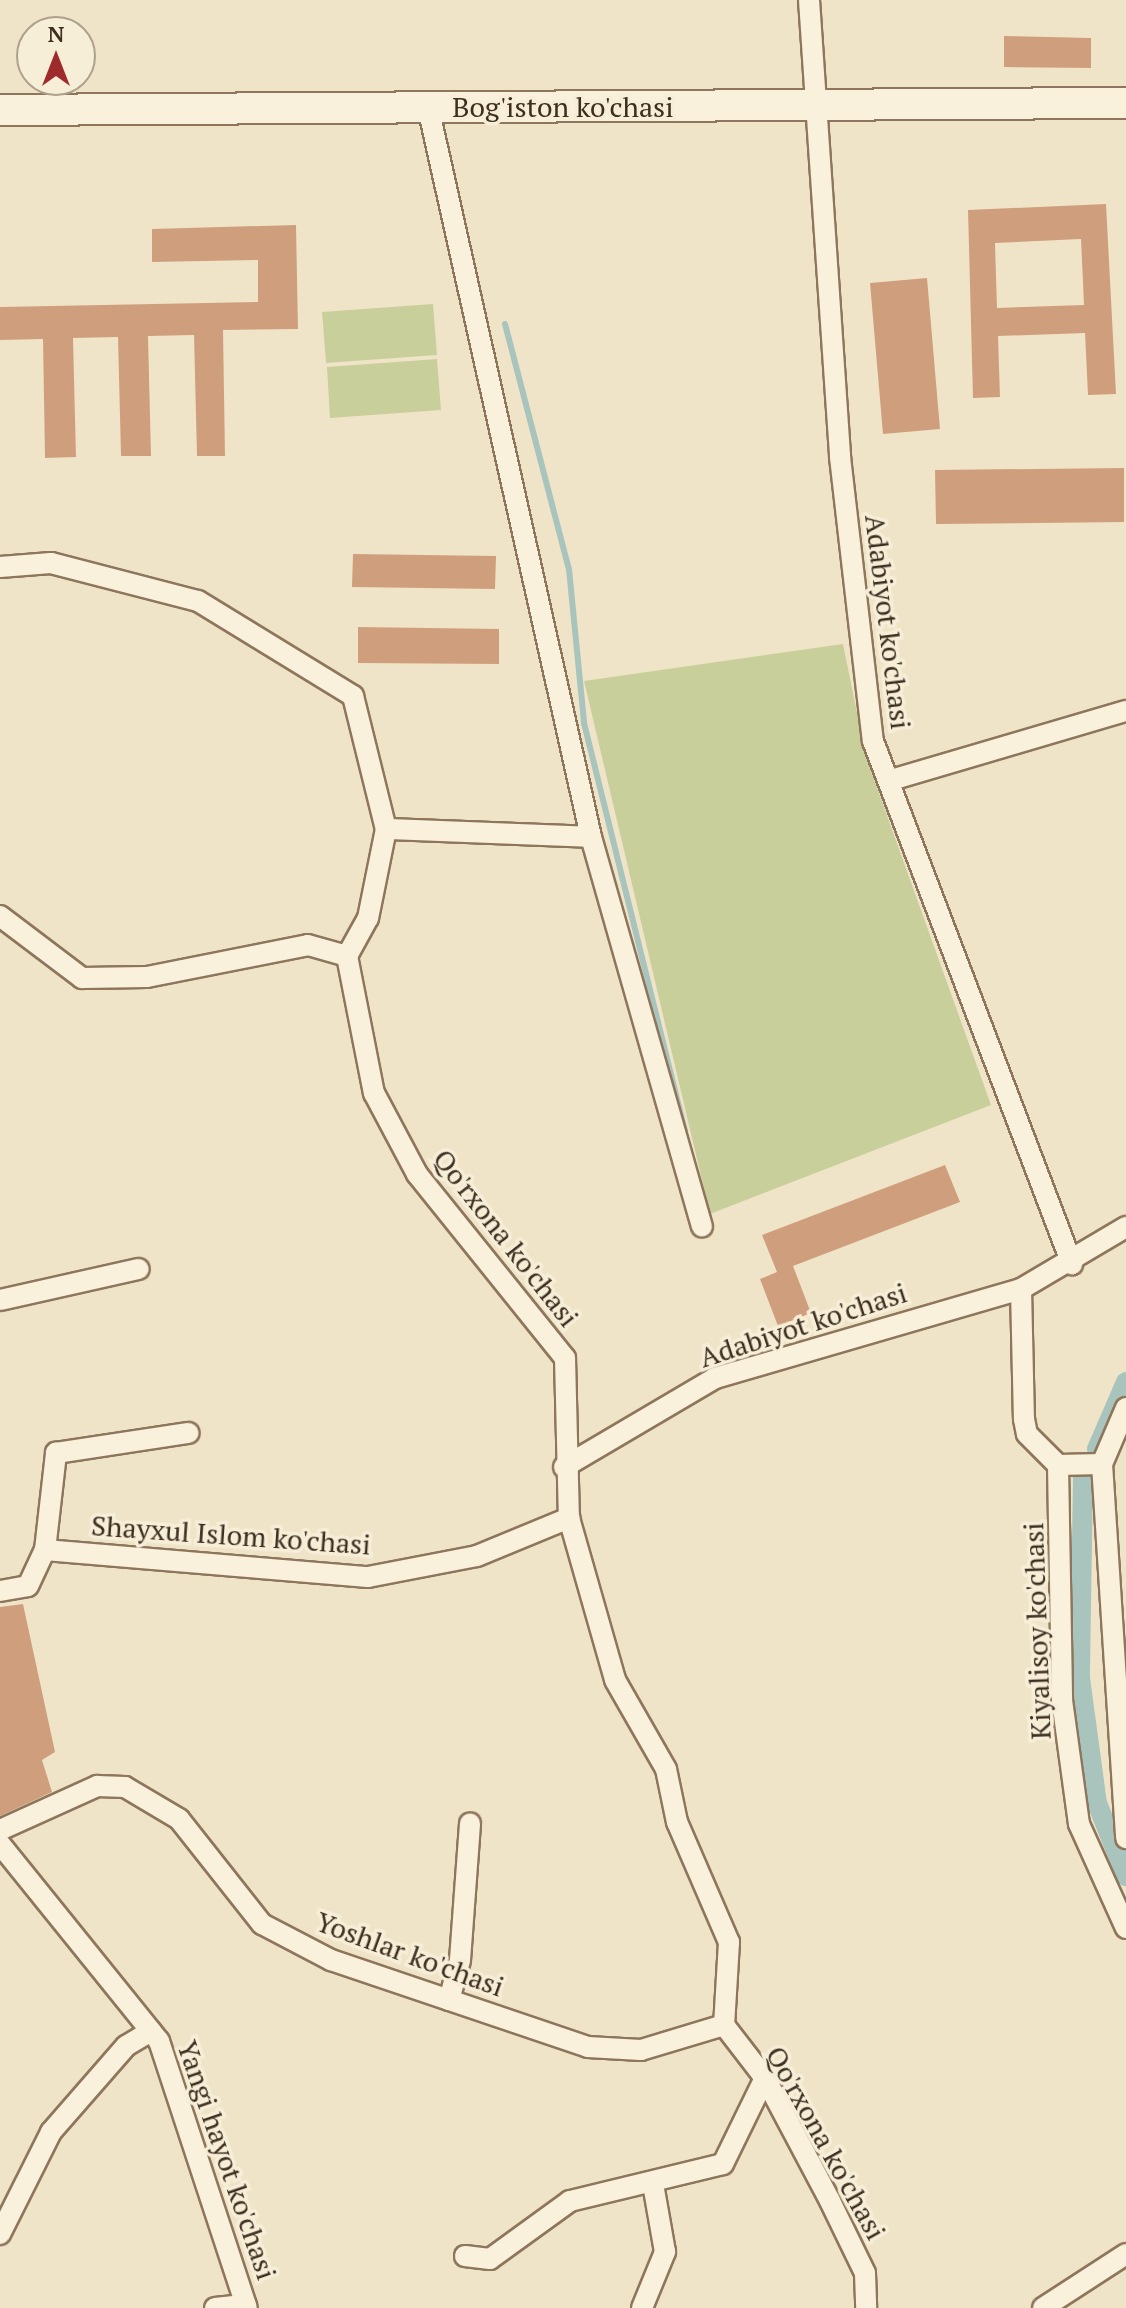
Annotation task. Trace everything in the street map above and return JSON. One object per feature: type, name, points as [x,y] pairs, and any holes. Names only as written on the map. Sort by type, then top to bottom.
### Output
[{"type":"main road","name":"Bog'iston ko'chasi","points":[[0,110],[1126,103]]},
{"type":"street","name":"Adabiyot ko'chasi","points":[[809,0],[821,104],[840,457],[873,741],[891,780],[1072,1264]]},
{"type":"street","points":[[428,107],[591,837],[702,1226]]},
{"type":"street","points":[[0,567],[51,563],[198,601],[319,669],[353,696],[386,829],[368,918],[347,956],[308,945],[147,977],[82,978],[0,916]]},
{"type":"street","points":[[891,780],[1126,711]]},
{"type":"street","points":[[386,829],[591,837]]},
{"type":"street","name":"Qo'rxona ko'chasi","points":[[347,956],[374,1093],[417,1174],[565,1358],[564,1467],[569,1518],[615,1680],[666,1769],[677,1822],[729,1942],[724,2025],[765,2078],[865,2273],[866,2308]]},
{"type":"street","name":"Adabiyot ko'chasi","points":[[564,1467],[715,1378],[1021,1289],[1072,1264],[1126,1227]]},
{"type":"street","points":[[0,1300],[139,1269]]},
{"type":"street","points":[[1021,1289],[1027,1434],[1058,1465],[1102,1464]]},
{"type":"street","points":[[1126,1408],[1102,1464],[1126,1838]]},
{"type":"street","points":[[0,1591],[28,1586],[45,1550],[56,1453],[188,1433]]},
{"type":"street","name":"Kiyalisoy ko'chasi","points":[[1058,1465],[1062,1700],[1077,1809],[1126,1928]]},
{"type":"street","name":"Shayxul Islom ko'chasi","points":[[45,1550],[368,1577],[477,1556],[569,1518]]},
{"type":"street","name":"Yoshlar ko'chasi","points":[[0,1830],[97,1786],[125,1787],[179,1819],[262,1924],[331,1960],[588,2047],[641,2050],[724,2025]]},
{"type":"street","points":[[449,2000],[460,1960],[470,1823]]},
{"type":"street","name":"Yangi hayot ko'chasi","points":[[0,1844],[151,2031],[247,2306]]},
{"type":"street","points":[[0,2234],[51,2132],[99,2073],[151,2031]]},
{"type":"street","points":[[465,2256],[490,2259],[570,2201],[653,2184],[723,2164],[765,2078]]},
{"type":"street","points":[[642,2308],[665,2252],[653,2184]]},
{"type":"street","points":[[1043,2308],[1126,2254]]},
{"type":"street","points":[[215,2308],[247,2306]]},
{"type":"green space","points":[[433,304],[437,355],[326,363],[322,312]]},
{"type":"green space","points":[[437,359],[441,410],[330,418],[327,367]]},
{"type":"green space","points":[[843,644],[866,757],[991,1105],[710,1214],[584,681]]},
{"type":"building","points":[[1004,36],[1091,38],[1091,68],[1004,67]]},
{"type":"building","points":[[1106,204],[1116,394],[1088,395],[1085,333],[998,336],[1000,397],[973,398],[968,210]],"holes":[[[1081,239],[1084,305],[997,308],[995,243]]]},
{"type":"building","points":[[296,225],[298,329],[223,330],[225,456],[197,456],[194,335],[148,336],[151,456],[121,456],[118,337],[73,338],[76,457],[45,458],[43,339],[0,340],[0,307],[258,302],[258,260],[152,262],[152,229]]},
{"type":"building","points":[[927,278],[940,429],[883,434],[870,283]]},
{"type":"building","points":[[1124,468],[1124,522],[936,524],[935,470]]},
{"type":"building","points":[[353,554],[496,556],[495,589],[352,587]]},
{"type":"building","points":[[358,627],[499,629],[499,664],[358,663]]},
{"type":"building","points":[[945,1165],[960,1202],[793,1266],[811,1313],[778,1326],[760,1279],[777,1272],[762,1235]]},
{"type":"building","points":[[23,1604],[55,1752],[42,1760],[52,1792],[0,1816],[0,1607]]},
{"type":"waterway","points":[[505,324],[569,569],[584,723],[685,1131]]},
{"type":"waterway","points":[[1097,1449],[1126,1382]]},
{"type":"waterway","points":[[1083,1478],[1080,1678],[1097,1803],[1126,1876]]}]
